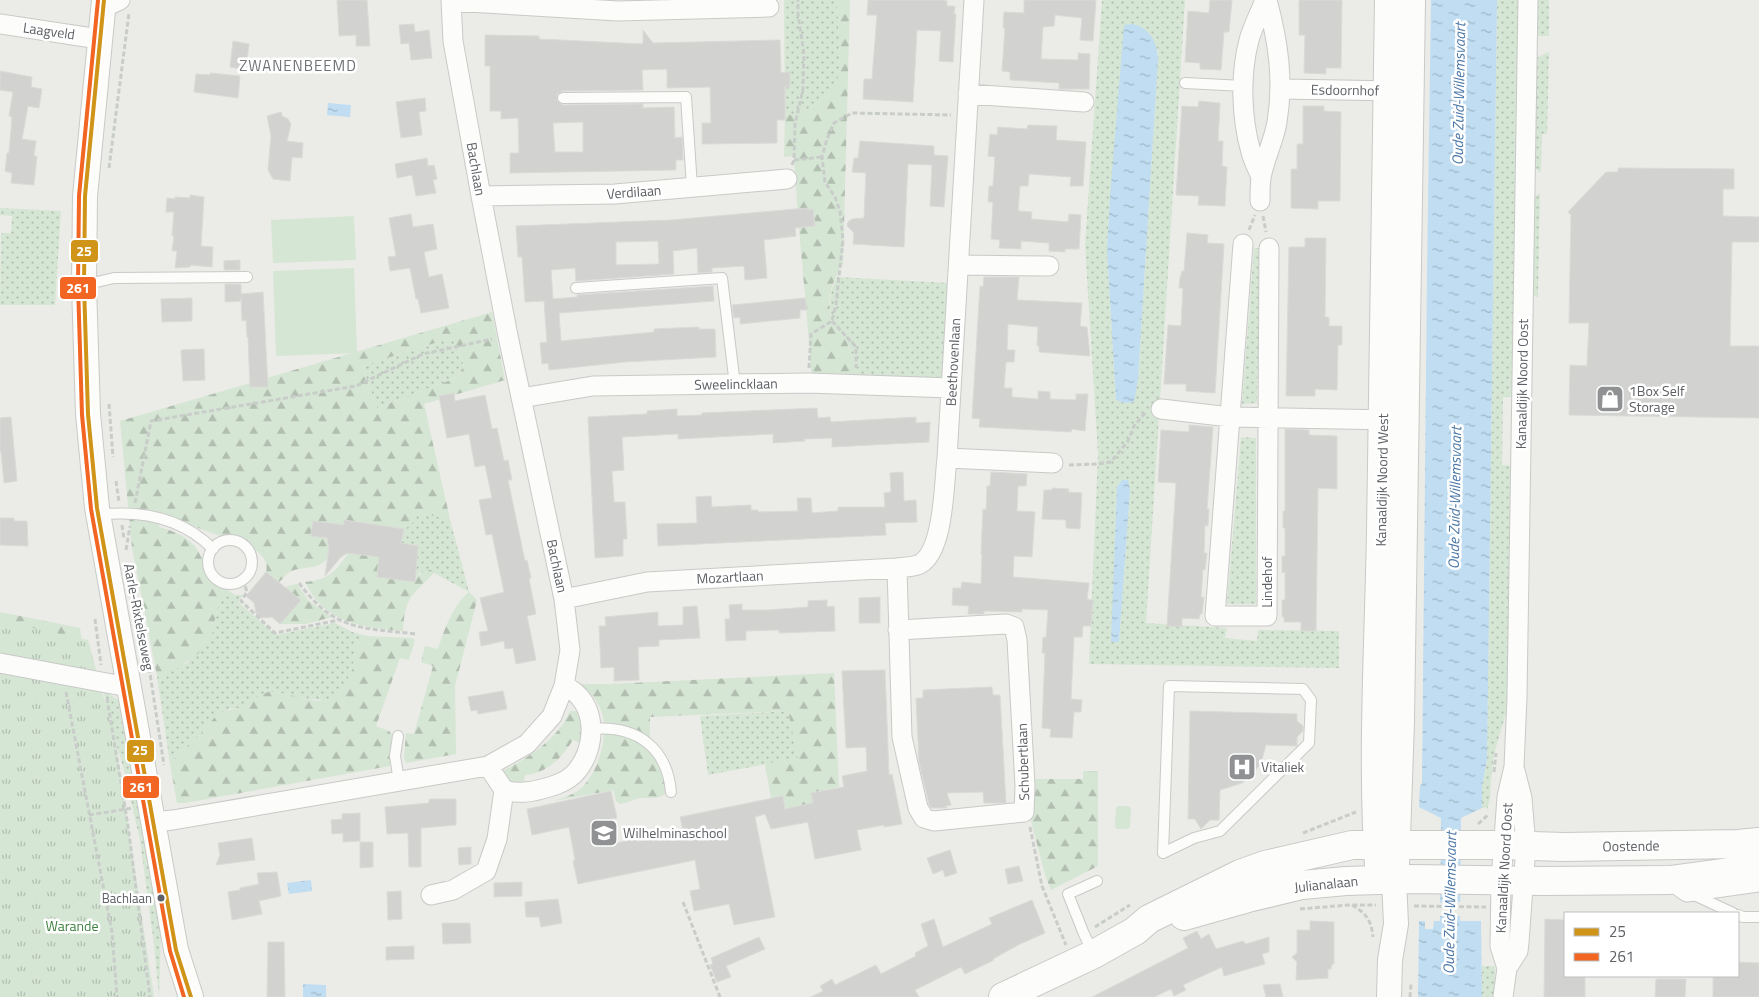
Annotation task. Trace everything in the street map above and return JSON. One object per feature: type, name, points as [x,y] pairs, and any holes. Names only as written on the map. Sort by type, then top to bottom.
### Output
[{"type":"main road","name":"Kanaaldijk Noord West","points":[[1387,880],[1386,845],[1400,722],[1394,420],[1398,91],[1389,0]]},
{"type":"main road","name":"Kanaaldijk Noord West","points":[[1398,91],[1410,0]]},
{"type":"main road","name":"Oostende","points":[[1515,845],[1564,847],[1759,842]]},
{"type":"main road","name":"Julianalaan","points":[[1004,997],[1082,960],[1135,931],[1149,919],[1265,865],[1352,844],[1515,845]]},
{"type":"main road","points":[[1513,880],[1678,886],[1759,868]]},
{"type":"main road","name":"Julianalaan","points":[[1135,931],[1152,929],[1176,918],[1248,898],[1302,886],[1346,880],[1513,880]]},
{"type":"street","name":"Beethovenlaan","points":[[897,568],[920,565],[933,551],[939,533],[947,458],[974,0]]},
{"type":"street","points":[[1261,177],[1251,152],[1244,116],[1244,86],[1245,64],[1250,38],[1266,0]]},
{"type":"street","points":[[1260,201],[1261,177],[1277,122],[1281,89],[1276,35],[1266,0]]},
{"type":"street","name":"Kanaaldijk Noord Oost","points":[[1503,997],[1507,968],[1500,946],[1513,880],[1515,845],[1522,798],[1514,767],[1518,632],[1528,0]]},
{"type":"street","points":[[451,1],[618,11],[667,5],[769,7]]},
{"type":"street","name":"Bachlaan","points":[[152,822],[488,766],[527,744],[552,716],[564,686],[570,650],[564,600],[508,336],[481,196],[453,40],[451,1]]},
{"type":"street","name":"Aarle-Rixtelseweg","points":[[109,3],[99,39],[84,196],[84,285],[88,414],[98,515],[128,687],[176,950],[191,997]]},
{"type":"street","name":"Laagveld","points":[[0,24],[99,39]]},
{"type":"street","name":"Esdoornhof","points":[[1281,89],[1398,91]]},
{"type":"street","points":[[968,94],[1084,102]]},
{"type":"street","name":"Verdilaan","points":[[481,196],[614,194],[788,179]]},
{"type":"street","name":"Lindehof","points":[[1244,244],[1215,616],[1268,616],[1267,417],[1269,248]]},
{"type":"street","points":[[959,265],[1049,266]]},
{"type":"street","name":"Sweelincklaan","points":[[522,398],[593,386],[808,383],[951,388]]},
{"type":"street","points":[[1161,409],[1230,417],[1394,420]]},
{"type":"street","points":[[947,458],[1053,463]]},
{"type":"street","name":"Mozartlaan","points":[[564,600],[647,582],[897,568]]},
{"type":"street","name":"Schubertlaan","points":[[897,568],[898,630],[902,737],[918,808],[924,818],[934,821],[1024,812],[1025,786],[1018,640],[1014,627],[1006,624],[898,630]]},
{"type":"street","points":[[0,663],[128,687]]},
{"type":"street","points":[[488,766],[504,790],[512,793],[531,792],[564,782],[572,776],[581,765],[589,747],[592,729],[588,711],[582,699],[578,694],[564,686]]},
{"type":"street","points":[[431,895],[454,890],[486,871],[497,839],[504,790]]},
{"type":"street","name":"Kanaaldijk Noord West","points":[[1387,880],[1396,924],[1390,960],[1390,997]]},
{"type":"street","points":[[1678,886],[1759,882]]},
{"type":"street","name":"Aarle-Rixtelseweg","points":[[174,997],[176,950]]},
{"type":"lane","points":[[1185,83],[1244,86]]},
{"type":"lane","points":[[563,98],[686,97],[692,187]]},
{"type":"lane","points":[[84,285],[114,278],[247,277]]},
{"type":"lane","points":[[576,288],[722,278],[735,384]]},
{"type":"lane","points":[[98,515],[133,513],[160,518],[187,529],[213,549]]},
{"type":"lane","points":[[236,540],[248,548],[252,561],[248,574],[243,579],[237,583],[229,584],[215,578],[211,572],[208,565],[209,558],[213,549],[222,541],[236,540]]},
{"type":"lane","points":[[1169,686],[1303,689],[1311,700],[1309,743],[1220,831],[1194,838],[1164,852],[1168,726],[1169,686]]},
{"type":"lane","points":[[592,729],[620,730],[649,744],[665,763],[669,773],[671,792]]},
{"type":"lane","points":[[398,736],[395,756],[399,781]]},
{"type":"lane","points":[[1082,960],[1084,934],[1068,894],[1097,881]]},
{"type":"lane","points":[[1678,886],[1710,908],[1728,912]]},
{"type":"lane","points":[[1739,915],[1759,917]]},
{"type":"path","points":[[798,0],[798,14],[804,54],[803,89],[795,124],[794,160],[822,157]]},
{"type":"path","points":[[808,383],[811,334],[832,321],[836,304],[843,240],[840,211],[835,196],[825,182],[822,157],[834,123],[852,113],[966,116]]},
{"type":"path","points":[[1244,244],[1260,201]]},
{"type":"path","points":[[1260,201],[1269,248]]},
{"type":"path","points":[[832,321],[856,347],[856,384]]},
{"type":"path","name":"Aarle-Rixtelseweg","points":[[127,558],[126,550],[151,422],[356,386],[423,354],[508,336]]},
{"type":"path","points":[[1053,463],[1076,465],[1111,462],[1128,441],[1134,426],[1145,412],[1161,409]]},
{"type":"path","points":[[243,579],[247,592],[241,601],[276,633],[338,620]]},
{"type":"path","points":[[299,583],[312,600],[338,620],[376,631],[416,634]]},
{"type":"path","name":"Aarle-Rixtelseweg","points":[[132,584],[152,684]]},
{"type":"path","points":[[63,675],[112,932],[117,997]]},
{"type":"path","points":[[1024,812],[1029,825],[1042,886],[1067,949],[1068,957],[1082,960]]},
{"type":"path","points":[[683,902],[720,997]]},
{"type":"path","points":[[1420,906],[1484,908]]},
{"type":"green space","points":[[784,0],[837,0],[840,58],[838,84],[831,93],[807,110],[785,116]]},
{"type":"green space","points":[[837,0],[850,0],[843,264],[832,286],[829,303],[831,316],[847,343],[854,362],[857,383],[812,382],[794,156],[784,157],[785,116],[807,110],[831,93],[837,84],[840,58]]},
{"type":"green space","points":[[1102,0],[1185,0],[1146,623],[1227,628],[1225,638],[1257,641],[1258,630],[1339,631],[1339,668],[1089,664],[1098,454],[1085,245]],"holes":[[[1157,46],[1158,59],[1138,379],[1128,403],[1116,400],[1107,250],[1110,197]],[[1122,480],[1130,490],[1119,642],[1112,642],[1117,487]]]},
{"type":"green space","points":[[1497,0],[1520,0],[1515,397],[1503,397],[1502,465],[1514,466],[1507,710],[1494,754],[1487,810],[1487,807],[1482,808],[1482,786],[1487,760]]},
{"type":"green space","points":[[1535,0],[1549,0],[1549,36],[1539,36],[1534,33]]},
{"type":"green space","points":[[1549,52],[1547,134],[1542,134],[1540,172],[1533,166],[1534,63],[1538,57]]},
{"type":"green space","points":[[1540,193],[1538,297],[1531,294],[1532,199]]},
{"type":"green space","points":[[0,208],[61,211],[55,305],[0,305],[1,233],[11,233],[12,216],[0,215]]},
{"type":"green space","points":[[354,216],[356,260],[273,263],[271,220]]},
{"type":"green space","points":[[1254,248],[1260,248],[1257,403],[1242,404]]},
{"type":"green space","points":[[354,268],[357,353],[276,356],[273,271]]},
{"type":"green space","points":[[837,277],[949,283],[944,384],[857,383],[848,345],[832,319],[831,295]]},
{"type":"green space","points":[[492,312],[505,380],[424,404],[450,519],[418,513],[415,521],[404,529],[345,520],[344,525],[313,521],[311,536],[325,538],[329,545],[327,558],[319,565],[291,571],[279,582],[266,572],[265,561],[253,548],[160,514],[159,527],[176,533],[191,542],[213,579],[235,595],[224,597],[217,609],[212,634],[199,653],[178,668],[157,676],[132,548],[120,421]],"holes":[[[454,339],[464,366],[456,378],[377,408],[362,366],[438,342]]]},
{"type":"green space","points":[[454,339],[464,366],[456,378],[377,408],[362,366],[438,342]]},
{"type":"green space","points":[[1241,437],[1256,438],[1256,604],[1227,604]]},
{"type":"green space","points":[[417,513],[450,519],[469,592],[431,570],[420,573],[415,578],[418,546],[401,543],[404,529]]},
{"type":"green space","points":[[348,553],[379,557],[377,577],[415,582],[415,578],[426,570],[431,570],[434,573],[415,592],[408,603],[403,631],[373,628],[346,621],[323,607],[313,596],[305,582],[320,579],[331,574]]},
{"type":"green space","points":[[297,584],[309,601],[332,617],[306,624],[280,624],[300,600],[287,589],[287,586]]},
{"type":"green space","points":[[469,592],[477,600],[455,686],[456,754],[406,763],[404,758],[406,733],[414,734],[433,666],[421,662],[425,646],[438,649],[446,626],[454,611],[463,597]]},
{"type":"green space","points":[[243,595],[238,602],[276,635],[335,623],[352,632],[367,636],[355,649],[353,668],[342,691],[334,698],[325,700],[309,699],[276,692],[239,708],[229,709],[213,719],[203,732],[177,755],[170,764],[157,676],[187,663],[212,634],[217,609],[224,596]]},
{"type":"green space","points":[[0,612],[80,628],[84,659],[0,655]]},
{"type":"green space","name":"Warande","points":[[0,621],[88,640],[115,738],[154,997],[0,997]]},
{"type":"green space","points":[[367,636],[412,638],[415,640],[409,660],[400,658],[376,726],[389,731],[392,735],[390,766],[177,803],[170,764],[177,755],[203,732],[213,719],[221,712],[239,708],[268,692],[317,701],[334,698],[342,691],[353,668],[355,649]]},
{"type":"green space","points":[[834,673],[839,787],[811,793],[813,803],[786,809],[783,796],[771,799],[765,764],[798,758],[788,711],[650,717],[650,742],[661,765],[667,793],[656,798],[640,798],[620,804],[616,801],[613,790],[554,801],[576,792],[586,783],[601,752],[604,728],[603,717],[596,701],[580,684]]},
{"type":"green space","points":[[104,692],[120,701],[157,894],[161,936],[159,997],[140,840],[124,770],[107,714]]},
{"type":"green space","points":[[570,711],[576,711],[581,718],[582,744],[573,740],[553,764],[533,774],[525,775],[523,785],[508,780],[502,771],[541,747],[559,730]]},
{"type":"green space","points":[[789,711],[798,758],[708,775],[700,716]]},
{"type":"green space","points":[[1083,771],[1098,771],[1098,866],[1051,890],[1045,875],[1031,821],[1032,779],[1083,779]]},
{"type":"green space","points":[[1118,806],[1129,806],[1131,809],[1130,827],[1127,829],[1117,829],[1115,827],[1116,808]]},
{"type":"green space","points":[[1482,966],[1495,966],[1495,997],[1482,997]]},
{"type":"water","name":"Oude Zuid-Willemsvaart","points":[[1431,0],[1497,0],[1487,760],[1482,786],[1482,808],[1461,818],[1460,921],[1481,921],[1482,997],[1418,997],[1419,921],[1425,921],[1425,929],[1433,929],[1434,921],[1440,921],[1441,818],[1419,807],[1420,785],[1422,784]]},
{"type":"water","points":[[1132,24],[1143,28],[1151,36],[1156,46],[1158,59],[1138,379],[1134,402],[1125,403],[1116,400],[1107,250],[1124,25]]},
{"type":"water","points":[[328,103],[351,105],[350,117],[327,115]]},
{"type":"water","points":[[1122,480],[1128,480],[1130,490],[1119,642],[1111,642],[1117,487]]},
{"type":"water","points":[[311,880],[312,891],[289,894],[287,883]]},
{"type":"water","points":[[303,984],[326,985],[326,997],[303,997]]},
{"type":"pier","points":[[1461,902],[1461,916],[1438,916],[1437,903]]},
{"type":"building","points":[[337,0],[367,0],[370,46],[356,46],[356,35],[339,36]]},
{"type":"building","points":[[868,0],[943,0],[947,1],[947,6],[955,6],[953,62],[939,61],[941,31],[917,30],[913,102],[863,99],[864,79],[872,79],[877,15],[867,15]]},
{"type":"building","points":[[1024,0],[1096,0],[1093,41],[1080,40],[1082,18],[1055,15],[1054,26],[1043,27],[1041,59],[1078,60],[1078,53],[1090,54],[1089,89],[1059,89],[1059,83],[1010,80],[1010,72],[1002,71],[1005,28],[1003,28],[1004,12],[1024,13]]},
{"type":"building","points":[[1210,0],[1232,0],[1229,32],[1224,32],[1221,70],[1200,69],[1200,63],[1185,62],[1188,11],[1209,13]]},
{"type":"building","points":[[1299,0],[1342,0],[1341,68],[1326,68],[1326,74],[1304,73],[1305,35],[1299,35]]},
{"type":"building","points":[[414,24],[415,32],[429,30],[432,58],[411,60],[409,43],[401,44],[399,25]]},
{"type":"building","points":[[643,30],[653,43],[780,40],[781,73],[790,72],[790,87],[785,87],[785,120],[777,120],[777,143],[702,144],[702,123],[711,123],[710,87],[667,88],[667,69],[642,70],[643,90],[563,91],[557,94],[557,101],[563,105],[643,104],[643,108],[674,107],[675,138],[682,137],[683,160],[676,160],[676,170],[510,173],[510,153],[519,153],[518,118],[501,119],[501,111],[490,111],[490,66],[485,66],[485,35],[539,36],[539,39],[643,44]],"holes":[[[583,122],[583,152],[555,152],[553,123]]]},
{"type":"building","points":[[233,41],[249,44],[246,70],[230,67]]},
{"type":"building","points":[[0,71],[32,77],[31,87],[42,89],[39,108],[28,106],[22,139],[36,141],[34,156],[37,156],[34,185],[11,183],[12,173],[5,171],[7,153],[9,153],[12,117],[9,116],[13,92],[0,90]]},
{"type":"building","points":[[210,73],[240,76],[238,98],[194,92],[196,74],[210,75]]},
{"type":"building","points":[[425,98],[426,111],[419,112],[422,135],[401,138],[396,102]]},
{"type":"building","points":[[1199,101],[1220,103],[1218,141],[1223,141],[1222,166],[1227,167],[1225,206],[1198,205],[1199,196],[1176,195],[1182,106],[1198,107]]},
{"type":"building","points":[[1303,106],[1324,106],[1324,111],[1341,112],[1340,201],[1318,201],[1318,209],[1291,208],[1291,169],[1297,169],[1297,144],[1303,144]]},
{"type":"building","points":[[281,112],[282,116],[288,119],[291,124],[287,141],[303,143],[302,158],[292,157],[290,181],[273,179],[268,170],[271,136],[267,116]]},
{"type":"building","points":[[1028,125],[1057,126],[1056,140],[1086,142],[1083,186],[1070,186],[1071,177],[1029,174],[1028,186],[1020,186],[1018,211],[1032,212],[1031,219],[1068,222],[1069,214],[1081,215],[1079,249],[1065,249],[1065,252],[1049,251],[1049,243],[1021,241],[1021,249],[999,248],[1000,240],[991,239],[993,202],[988,202],[989,186],[993,186],[995,157],[988,156],[990,134],[997,135],[998,127],[1027,129]]},
{"type":"building","points":[[860,141],[934,146],[934,155],[948,156],[944,207],[930,206],[932,165],[908,164],[904,247],[853,244],[854,233],[847,226],[848,222],[852,219],[864,218],[866,173],[852,172],[854,158],[858,158]]},
{"type":"building","points":[[427,158],[428,166],[434,165],[437,179],[433,180],[436,193],[416,196],[412,175],[397,178],[395,164]]},
{"type":"building","points":[[1618,168],[1734,169],[1734,189],[1723,189],[1723,216],[1759,217],[1759,242],[1732,242],[1730,346],[1759,346],[1759,418],[1569,415],[1570,365],[1587,366],[1589,323],[1569,323],[1571,215],[1568,212],[1606,172],[1618,172]]},
{"type":"building","points":[[190,195],[204,197],[201,246],[213,247],[212,267],[191,265],[190,267],[175,268],[177,251],[172,251],[174,212],[166,212],[167,198],[190,198]]},
{"type":"building","points":[[807,208],[807,210],[813,209],[815,226],[795,228],[796,236],[764,240],[767,278],[745,280],[744,266],[712,268],[712,272],[698,273],[697,248],[673,251],[674,274],[576,281],[575,268],[551,270],[553,299],[577,297],[577,295],[713,286],[714,301],[559,313],[561,341],[654,332],[654,329],[699,327],[699,329],[715,329],[716,357],[625,362],[549,370],[548,363],[542,364],[540,343],[547,342],[544,301],[525,302],[522,257],[518,257],[516,226],[671,220]],"holes":[[[658,241],[659,264],[616,265],[616,242]]]},
{"type":"building","points":[[411,214],[413,227],[433,224],[437,249],[424,252],[429,277],[442,274],[449,308],[421,313],[418,299],[416,299],[410,268],[390,271],[388,257],[396,256],[389,218]]},
{"type":"building","points":[[1187,233],[1208,235],[1207,243],[1224,244],[1215,393],[1186,391],[1186,384],[1164,384],[1168,325],[1181,326],[1183,288],[1179,288],[1182,271],[1184,271]]},
{"type":"building","points":[[1305,238],[1326,238],[1325,317],[1329,317],[1329,326],[1342,326],[1342,345],[1338,345],[1337,390],[1315,389],[1315,396],[1286,396],[1289,247],[1305,247]]},
{"type":"building","points":[[240,260],[240,270],[224,270],[224,261]]},
{"type":"building","points":[[984,277],[1019,277],[1017,300],[1082,303],[1080,326],[1087,327],[1090,356],[1039,352],[1039,346],[1037,346],[1038,327],[1008,324],[1007,350],[1015,350],[1014,362],[1006,362],[1004,388],[1012,388],[1012,397],[1038,399],[1038,391],[1050,392],[1050,399],[1076,400],[1076,394],[1088,394],[1085,431],[1072,429],[1071,432],[979,427],[980,419],[972,418],[980,286],[983,287]]},
{"type":"building","points":[[225,284],[241,284],[241,294],[263,292],[268,387],[250,387],[248,337],[246,320],[242,321],[241,297],[241,301],[225,302]]},
{"type":"building","points":[[192,298],[192,321],[162,322],[161,299]]},
{"type":"building","points":[[805,298],[807,310],[800,310],[800,318],[740,324],[740,317],[734,318],[732,305]]},
{"type":"building","points":[[204,349],[205,380],[183,381],[181,350]]},
{"type":"building","points":[[454,393],[455,401],[485,395],[492,429],[497,428],[504,461],[508,460],[512,480],[508,480],[525,561],[527,560],[531,578],[529,579],[536,614],[527,616],[536,660],[516,664],[513,648],[505,649],[504,641],[481,646],[479,632],[488,631],[480,598],[504,592],[492,534],[486,535],[479,500],[492,498],[485,465],[475,467],[469,434],[447,438],[439,396]]},
{"type":"building","points":[[817,408],[818,418],[830,417],[831,422],[916,417],[916,423],[930,422],[929,442],[832,447],[832,438],[773,443],[773,434],[678,439],[678,434],[622,437],[624,470],[612,471],[614,502],[625,502],[627,539],[623,539],[623,556],[595,558],[588,417],[647,414],[647,411],[677,409],[677,416],[702,415],[702,413]]},
{"type":"building","points":[[11,417],[17,481],[4,483],[0,452],[0,418]]},
{"type":"building","points":[[1189,425],[1213,427],[1207,509],[1209,509],[1208,526],[1205,525],[1204,553],[1207,553],[1205,570],[1203,569],[1201,597],[1204,597],[1202,614],[1200,614],[1199,619],[1182,618],[1182,627],[1167,626],[1176,483],[1158,482],[1161,430],[1189,432]]},
{"type":"building","points":[[1285,429],[1309,430],[1309,435],[1337,436],[1337,489],[1318,488],[1316,631],[1301,631],[1301,622],[1284,622],[1284,617],[1282,617],[1282,600],[1285,600],[1285,572],[1282,573],[1282,556],[1285,556],[1283,511],[1285,511]]},
{"type":"building","points":[[903,472],[904,501],[916,500],[917,522],[885,523],[886,535],[658,546],[657,524],[697,523],[696,497],[711,496],[712,507],[751,505],[751,510],[758,510],[758,512],[798,511],[797,498],[811,498],[812,513],[838,511],[838,507],[885,507],[884,493],[891,492],[890,473]]},
{"type":"building","points":[[991,472],[1027,474],[1026,486],[1018,486],[1017,511],[1035,512],[1032,557],[1014,556],[1013,577],[1089,583],[1087,599],[1093,600],[1091,626],[1083,626],[1082,637],[1074,637],[1071,699],[1082,700],[1081,712],[1074,712],[1072,738],[1050,737],[1051,729],[1042,728],[1045,653],[1042,653],[1043,637],[1046,638],[1048,610],[1022,609],[1022,612],[984,611],[984,614],[968,614],[969,606],[952,605],[953,588],[961,588],[962,582],[981,584],[983,509],[986,510],[987,486],[990,486]]},
{"type":"building","points":[[1052,488],[1069,489],[1068,492],[1082,493],[1080,529],[1066,528],[1066,520],[1042,519],[1044,490],[1052,490]]},
{"type":"building","points":[[0,518],[14,518],[14,521],[27,521],[28,546],[0,545]]},
{"type":"building","points":[[344,520],[404,529],[401,543],[418,546],[415,582],[377,577],[379,557],[347,553],[340,558],[325,576],[329,548],[327,538],[311,536],[313,521],[344,525]]},
{"type":"building","points":[[266,572],[301,600],[280,624],[272,617],[261,618],[256,613],[254,603],[246,596]]},
{"type":"building","points":[[880,597],[880,623],[859,623],[859,598]]},
{"type":"building","points":[[827,600],[827,607],[834,606],[835,631],[779,633],[779,630],[746,631],[746,640],[726,641],[725,619],[730,619],[729,605],[742,604],[742,610],[768,610],[808,607],[808,601]]},
{"type":"building","points":[[697,606],[700,638],[659,640],[659,646],[638,647],[639,680],[614,681],[614,667],[601,668],[599,626],[606,626],[605,617],[658,612],[658,626],[683,625],[683,607]]},
{"type":"building","points":[[885,670],[889,775],[892,774],[902,824],[857,830],[861,850],[815,859],[808,822],[771,829],[765,814],[755,817],[775,917],[734,925],[729,904],[694,911],[690,891],[700,889],[695,860],[578,884],[569,827],[532,835],[527,809],[611,791],[617,818],[611,819],[616,843],[683,830],[680,817],[783,796],[785,809],[813,803],[811,793],[844,787],[842,776],[867,771],[866,747],[846,748],[842,671]]},
{"type":"building","points":[[992,687],[993,695],[1000,695],[1006,803],[984,803],[983,792],[947,793],[951,805],[946,806],[947,808],[931,808],[919,762],[916,698],[923,698],[923,690]]},
{"type":"building","points":[[503,691],[507,709],[478,714],[477,710],[471,711],[468,697]]},
{"type":"building","points":[[1190,711],[1297,714],[1297,721],[1303,726],[1303,731],[1297,737],[1297,746],[1266,745],[1261,763],[1253,774],[1242,783],[1220,790],[1219,820],[1210,820],[1201,829],[1195,819],[1188,819]]},
{"type":"building","points":[[429,799],[456,799],[456,825],[421,828],[421,867],[409,867],[408,833],[387,834],[385,807],[429,803]]},
{"type":"building","points":[[360,813],[360,841],[343,842],[343,833],[332,834],[331,820],[342,819],[342,814]]},
{"type":"building","points":[[252,838],[255,860],[216,865],[220,855],[218,843]]},
{"type":"building","points":[[360,842],[373,842],[373,867],[360,868]]},
{"type":"building","points":[[471,847],[471,864],[459,865],[458,848]]},
{"type":"building","points":[[950,850],[957,873],[945,877],[943,870],[933,874],[927,858]]},
{"type":"building","points":[[1019,866],[1023,881],[1008,884],[1005,869]]},
{"type":"building","points":[[277,872],[281,896],[259,901],[262,914],[232,920],[228,892],[259,884],[257,873]]},
{"type":"building","points":[[522,882],[522,896],[494,897],[494,883]]},
{"type":"building","points":[[401,891],[402,919],[388,920],[387,892]]},
{"type":"building","points":[[558,899],[562,923],[541,927],[539,917],[526,917],[525,902]]},
{"type":"building","points":[[1032,900],[1045,933],[1020,944],[994,960],[965,974],[961,967],[915,990],[919,997],[811,997],[823,991],[820,986],[832,979],[835,985],[876,965],[881,974],[916,956],[915,953],[928,946],[921,924],[934,919],[943,947],[992,924],[989,918]]},
{"type":"building","points":[[1545,919],[1564,920],[1564,977],[1585,977],[1585,997],[1544,997]]},
{"type":"building","points":[[1310,921],[1334,922],[1334,964],[1332,964],[1331,969],[1328,969],[1328,978],[1296,980],[1297,962],[1292,957],[1297,953],[1297,930],[1310,930]]},
{"type":"building","points":[[442,923],[470,923],[471,943],[443,944]]},
{"type":"building","points":[[1197,931],[1201,939],[1209,934],[1216,949],[1243,941],[1246,944],[1269,937],[1269,952],[1262,954],[1265,964],[1224,976],[1222,967],[1183,985],[1186,990],[1174,996],[1171,989],[1154,997],[1092,997],[1188,948],[1183,938]]},
{"type":"building","points":[[759,937],[765,949],[726,966],[731,977],[717,982],[710,965],[713,964],[711,958]]},
{"type":"building","points":[[268,942],[284,942],[285,997],[267,997]]},
{"type":"building","points":[[414,946],[414,959],[386,960],[386,947]]},
{"type":"building","points":[[1739,962],[1759,963],[1759,997],[1713,997],[1713,977],[1739,977]]},
{"type":"building","points":[[1656,979],[1686,979],[1685,997],[1655,997]]},
{"type":"building","points":[[1280,984],[1283,997],[1266,997],[1263,985]]},
{"type":"transit line","name":"261","points":[[98,0],[79,196],[78,285],[82,415],[91,509],[170,951],[184,997]]},
{"type":"transit line","name":"25","points":[[104,0],[85,196],[84,285],[88,414],[97,508],[176,950],[191,997]]},
{"type":"place","name":"1Box Self Storage","points":[[1610,399]]},
{"type":"place","name":"Vitaliek","points":[[1242,767]]},
{"type":"place","name":"Wilhelminaschool","points":[[604,833]]},
{"type":"place","name":"Bachlaan","points":[[161,898]]},
{"type":"district","name":"ZWANENBEEMD","points":[[298,66]]}]
